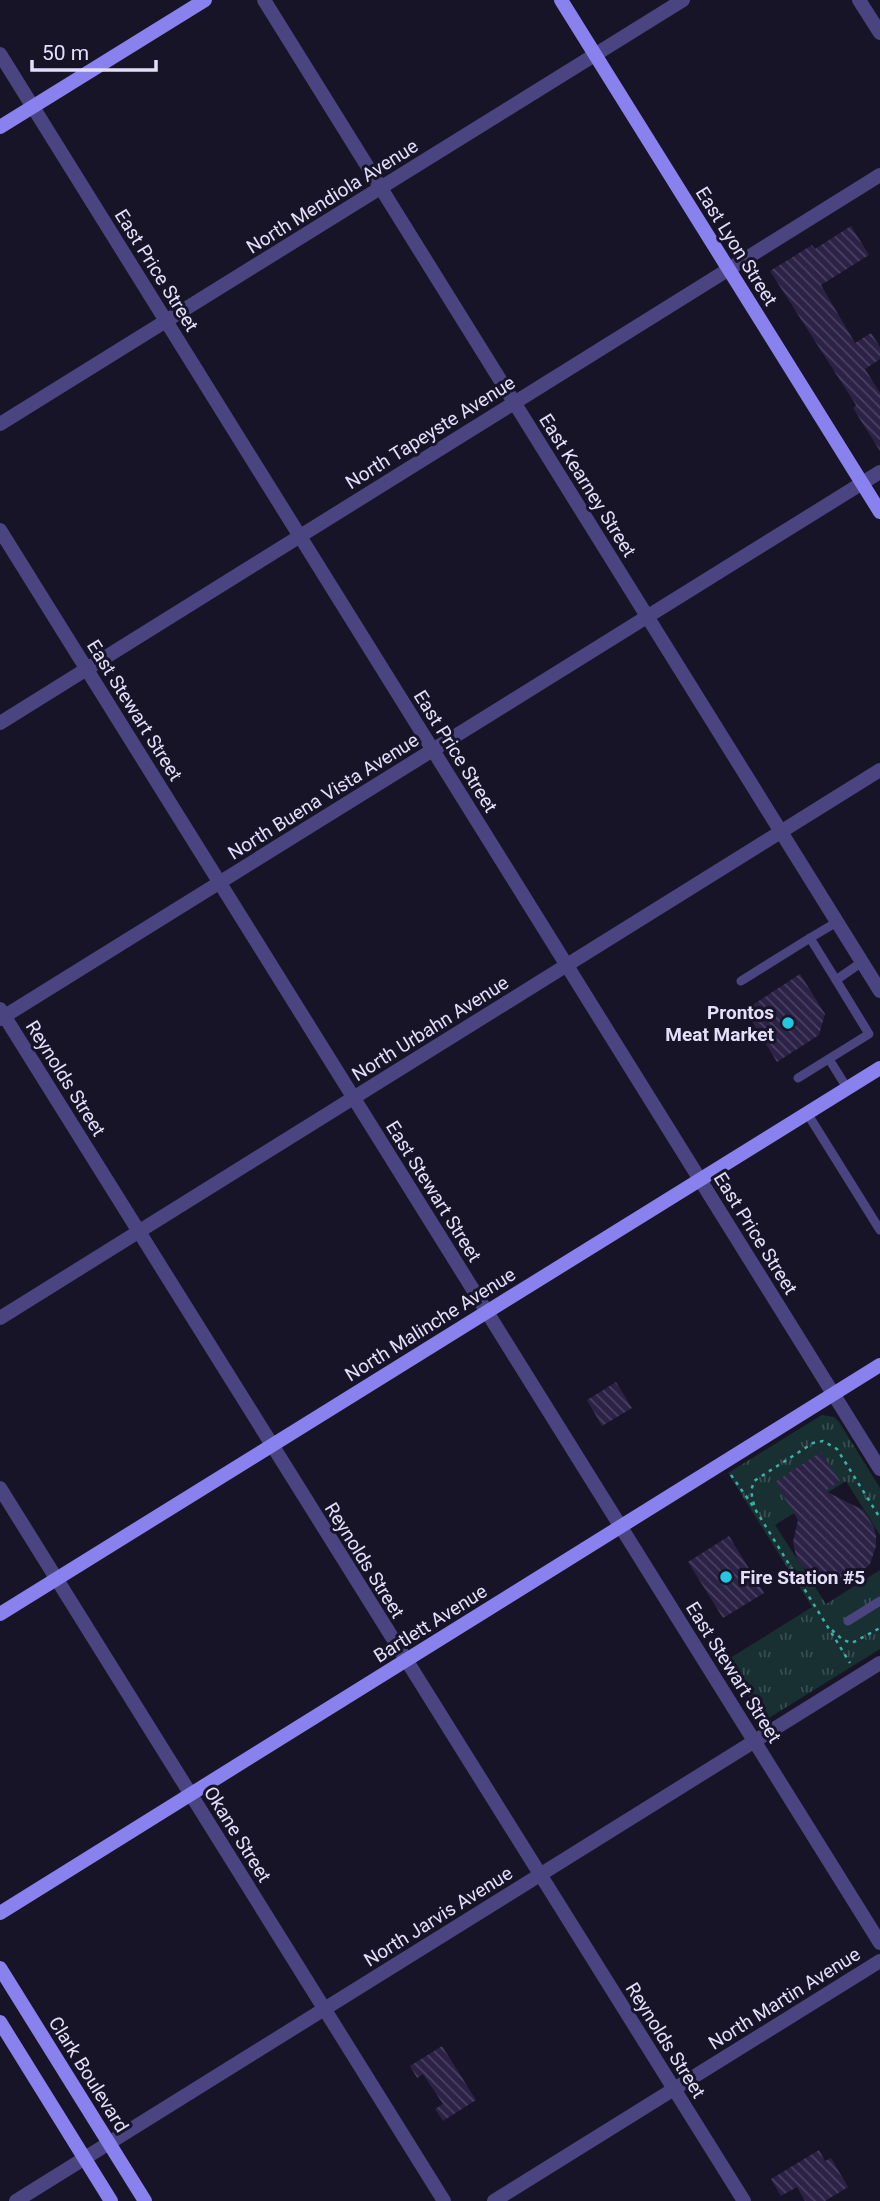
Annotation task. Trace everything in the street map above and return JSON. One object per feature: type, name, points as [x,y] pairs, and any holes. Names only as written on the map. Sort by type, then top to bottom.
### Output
[{"type":"main road","points":[[0,127],[205,0]]},
{"type":"main road","name":"East Lyon Street","points":[[561,0],[880,512]]},
{"type":"main road","name":"North Malinche Avenue","points":[[0,1614],[880,1068]]},
{"type":"main road","name":"Bartlett Avenue","points":[[0,1913],[880,1365]]},
{"type":"main road","name":"Clark Boulevard","points":[[0,1968],[145,2201]]},
{"type":"main road","points":[[0,2022],[111,2201]]},
{"type":"street","name":"East Kearney Street","points":[[264,0],[880,991]]},
{"type":"street","name":"North Mendiola Avenue","points":[[0,424],[683,0]]},
{"type":"street","points":[[859,0],[880,33]]},
{"type":"street","name":"East Price Street","points":[[0,54],[880,1469]]},
{"type":"street","name":"North Tapeyste Avenue","points":[[0,723],[880,175]]},
{"type":"street","name":"North Buena Vista Avenue","points":[[1,1014],[220,883],[880,472]]},
{"type":"street","name":"East Stewart Street","points":[[0,530],[880,1944]]},
{"type":"street","name":"North Urbahn Avenue","points":[[0,1318],[880,770]]},
{"type":"street","name":"Reynolds Street","points":[[1,1014],[744,2201]]},
{"type":"street","name":"Okane Street","points":[[0,1488],[444,2201]]},
{"type":"street","name":"North Jarvis Avenue","points":[[16,2201],[880,1663]]},
{"type":"street","name":"North Martin Avenue","points":[[494,2201],[880,1961]]},
{"type":"lane","points":[[741,981],[836,922]]},
{"type":"lane","points":[[798,1078],[869,1034],[810,938]]},
{"type":"lane","points":[[836,980],[862,962]]},
{"type":"lane","points":[[829,1059],[847,1088]]},
{"type":"lane","points":[[807,1113],[880,1230]]},
{"type":"lane","points":[[848,1621],[880,1601]]},
{"type":"path","points":[[755,1508],[751,1491],[754,1482],[813,1443],[823,1441],[837,1449],[880,1518]]},
{"type":"path","points":[[731,1475],[755,1508],[850,1663]]},
{"type":"path","points":[[830,1628],[843,1640],[852,1643],[880,1628]]},
{"type":"green space","points":[[822,1415],[834,1417],[839,1422],[880,1488],[880,1535],[846,1481],[775,1525],[826,1604],[880,1570],[880,1649],[764,1721],[727,1660],[812,1607],[728,1473]]},
{"type":"building","points":[[851,226],[869,255],[821,285],[855,343],[871,333],[880,347],[880,359],[865,369],[880,393],[880,451],[853,408],[856,405],[770,271],[812,245],[815,249]]},
{"type":"building","name":"Prontos Meat Market","points":[[800,974],[825,1014],[819,1035],[777,1062],[745,1010]]},
{"type":"building","points":[[616,1382],[632,1408],[602,1426],[587,1400]]},
{"type":"building","points":[[821,1452],[840,1481],[825,1491],[863,1510],[874,1527],[876,1536],[870,1564],[856,1577],[838,1583],[818,1580],[797,1560],[793,1542],[798,1520],[775,1482]]},
{"type":"building","name":"Fire Station #5","points":[[729,1536],[764,1593],[723,1618],[688,1562]]},
{"type":"building","points":[[442,2046],[476,2100],[443,2121],[435,2109],[443,2104],[423,2074],[417,2078],[410,2066]]},
{"type":"building","points":[[819,2150],[825,2161],[831,2158],[848,2187],[825,2201],[805,2201],[797,2187],[781,2196],[771,2179]]},
{"type":"place","name":"Prontos Meat Market","points":[[788,1023]]},
{"type":"place","name":"Fire Station #5","points":[[726,1577]]}]
